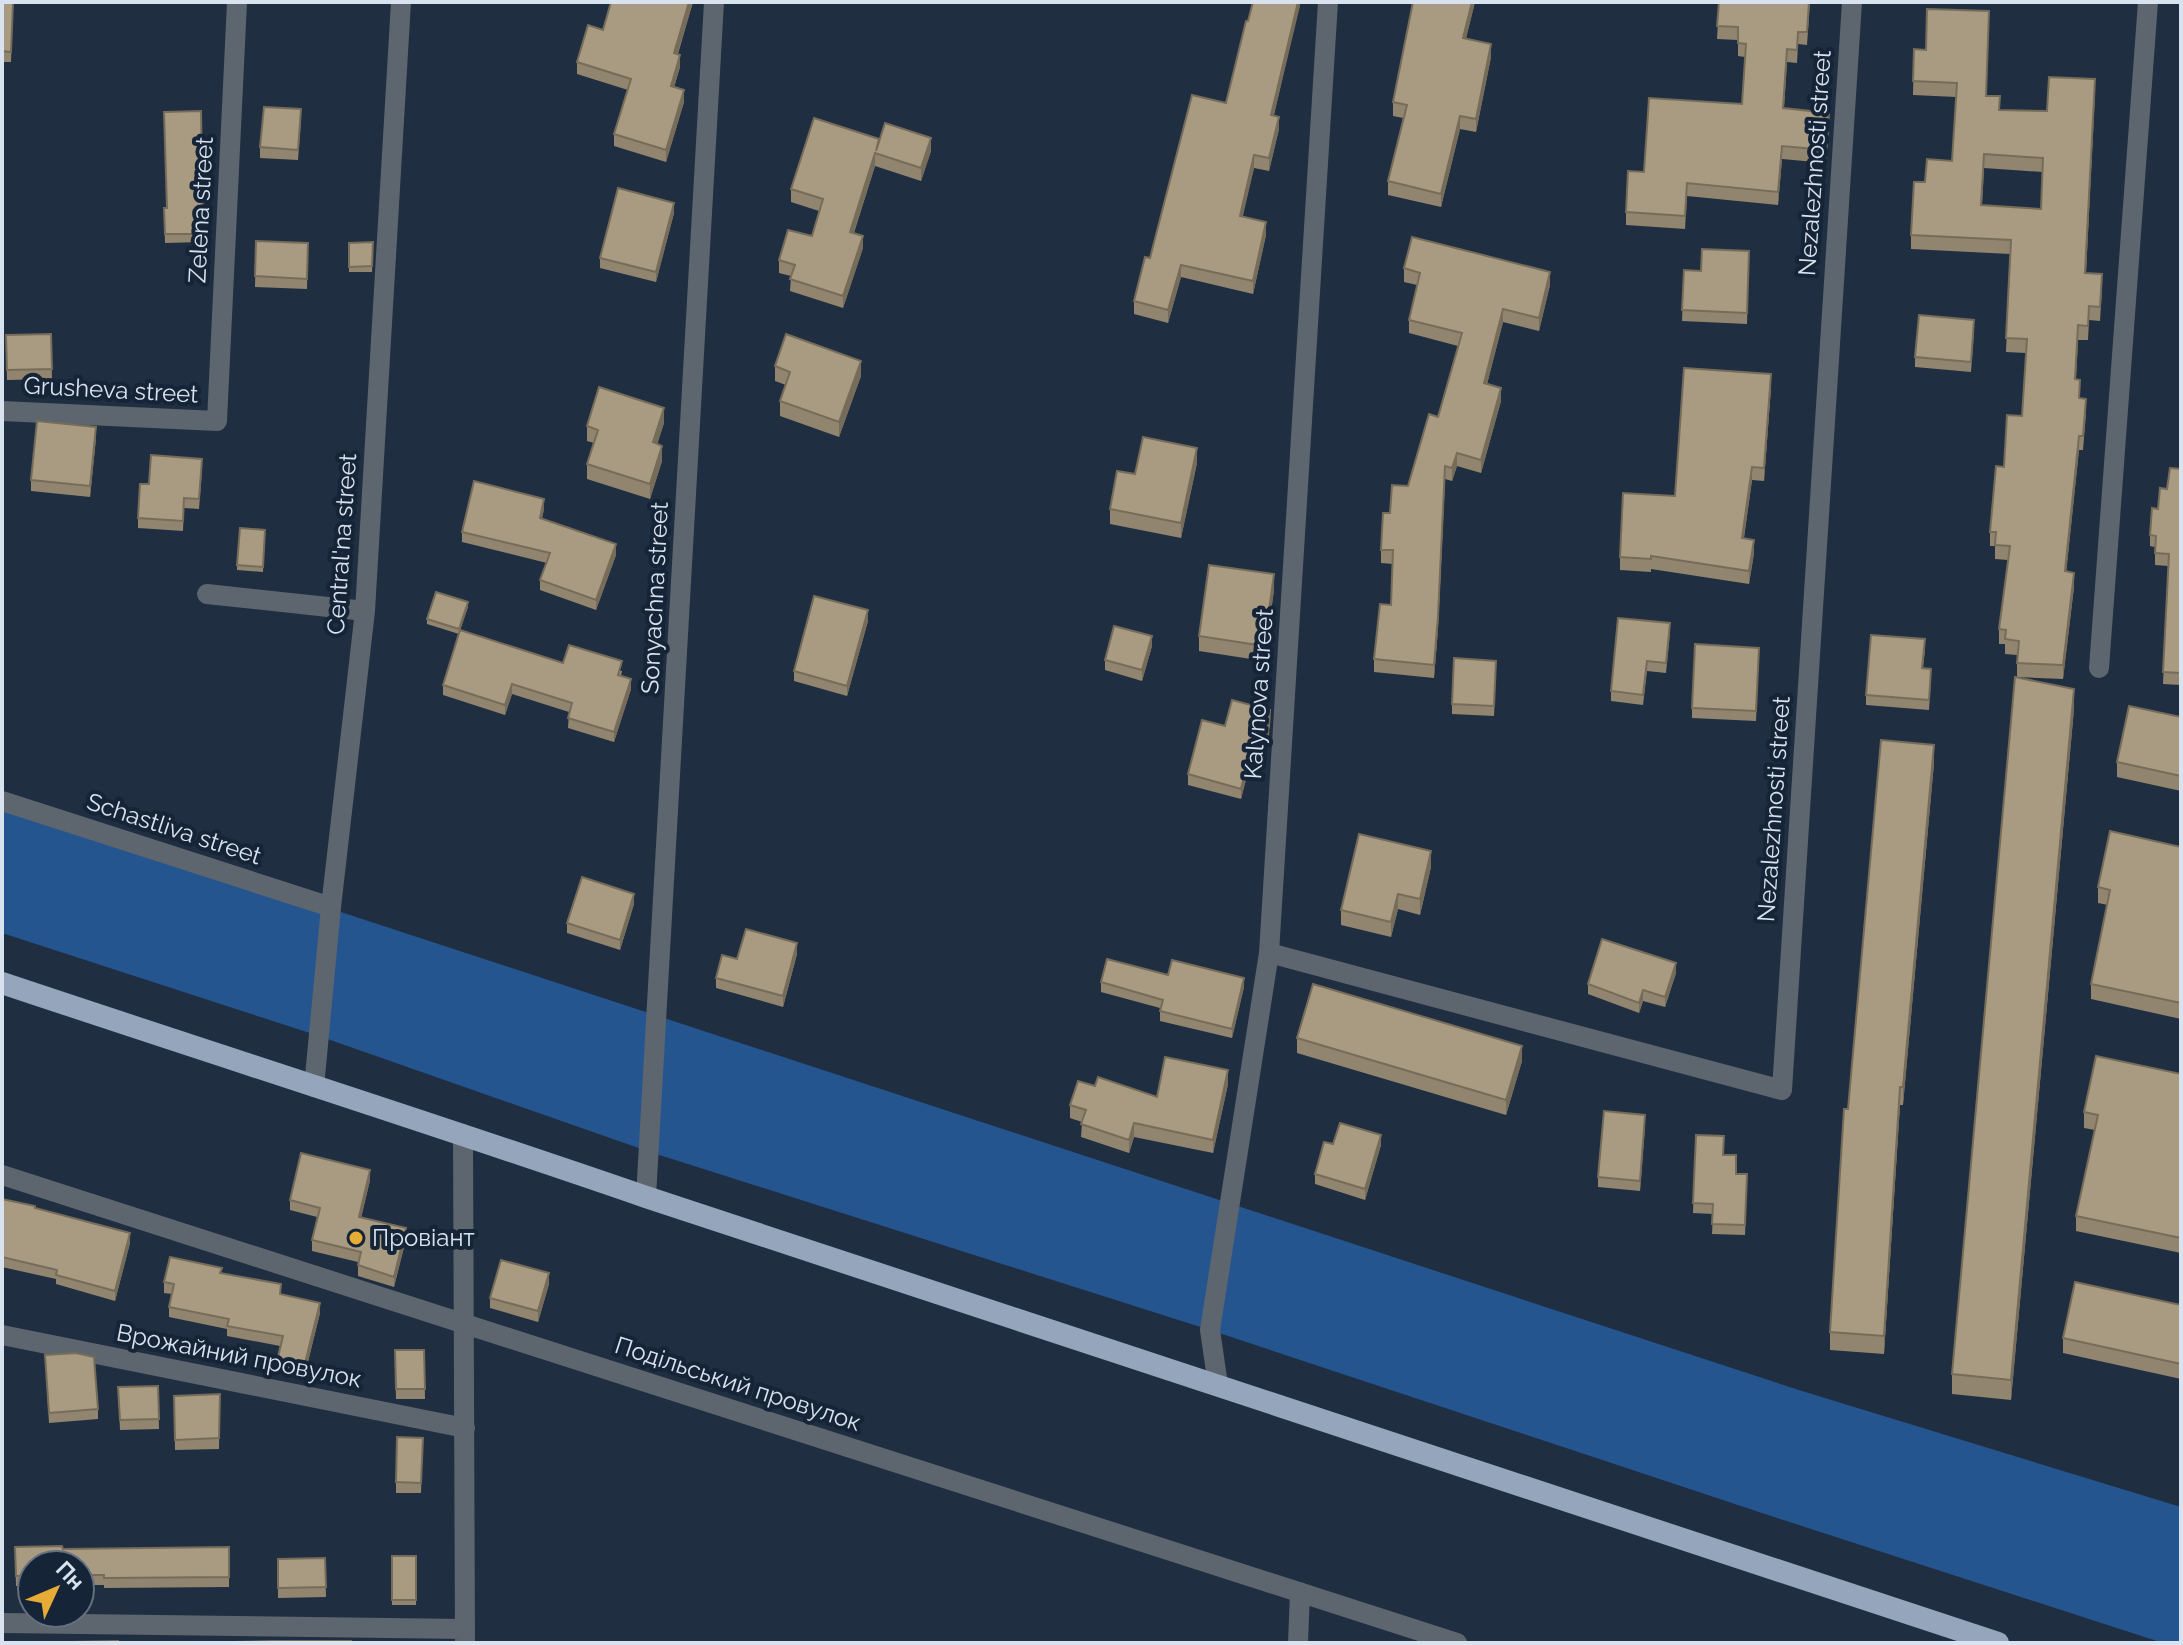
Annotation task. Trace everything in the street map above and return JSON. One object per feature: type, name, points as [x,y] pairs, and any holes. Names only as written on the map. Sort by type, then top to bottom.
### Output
[{"type":"highway","points":[[2,983],[1998,1643]]},
{"type":"street","name":"Zelena street","points":[[217,421],[237,2]]},
{"type":"street","name":"Central'na street","points":[[314,1087],[365,611],[401,2]]},
{"type":"street","name":"Sonyachna street","points":[[646,1197],[714,2]]},
{"type":"street","name":"Kalynova street","points":[[1218,1385],[1210,1330],[1269,953],[1328,2]]},
{"type":"street","name":"Nezalezhnosti street","points":[[1269,953],[1782,1090],[1852,2]]},
{"type":"street","points":[[2099,668],[2148,2]]},
{"type":"street","name":"Grusheva street","points":[[2,411],[217,421]]},
{"type":"street","points":[[207,594],[365,611]]},
{"type":"street","name":"Schastliva street","points":[[2,801],[331,907]]},
{"type":"street","points":[[2,1623],[465,1636],[463,1134]]},
{"type":"street","name":"Подільський провулок","points":[[2,1175],[1457,1643]]},
{"type":"street","name":"Врожайний провулок","points":[[2,1335],[465,1428]]},
{"type":"street","points":[[1298,1643],[1300,1592]]},
{"type":"shaded area","points":[[2,801],[1802,1391],[2181,1507],[2181,1643],[2163,1643],[1210,1330],[650,1152],[319,1036],[2,933]]},
{"type":"building","points":[[2,2],[13,2],[11,52],[2,51]]},
{"type":"building","points":[[611,2],[689,2],[674,53],[680,55],[671,86],[684,90],[666,150],[614,134],[631,79],[577,62],[588,25],[603,30]]},
{"type":"building","points":[[1253,2],[1298,2],[1271,115],[1279,117],[1269,158],[1254,155],[1240,216],[1266,222],[1253,281],[1181,265],[1168,310],[1134,301],[1145,257],[1150,258],[1192,95],[1226,103]]},
{"type":"building","points":[[1413,2],[1472,2],[1463,38],[1491,44],[1476,119],[1460,116],[1441,194],[1388,181],[1407,105],[1393,102]]},
{"type":"building","points":[[1719,2],[1809,2],[1807,32],[1798,32],[1797,50],[1787,49],[1783,108],[1829,113],[1826,150],[1782,146],[1778,192],[1687,183],[1685,216],[1626,212],[1628,171],[1644,172],[1649,98],[1742,104],[1746,44],[1738,43],[1738,27],[1717,26]]},
{"type":"building","points":[[1927,9],[1989,11],[1986,96],[2000,96],[1999,110],[2047,111],[2049,77],[2095,79],[2085,273],[2102,274],[2100,307],[2089,306],[2088,326],[2078,325],[2075,379],[2080,380],[2079,398],[2086,399],[2083,436],[2079,436],[2065,571],[2074,573],[2063,665],[2017,663],[2019,641],[2005,639],[2006,630],[1999,629],[2010,546],[1995,545],[1996,532],[1990,532],[1996,466],[2004,467],[2007,415],[2022,416],[2027,339],[2006,338],[2011,240],[1911,235],[1914,182],[1925,182],[1927,159],[1952,161],[1957,83],[1913,81],[1914,49],[1926,50]],"holes":[[[1984,154],[2043,158],[2041,209],[1981,205]]]},
{"type":"building","points":[[264,107],[301,109],[298,150],[260,147]]},
{"type":"building","points":[[201,111],[203,234],[165,234],[164,112]]},
{"type":"building","points":[[814,118],[879,139],[876,151],[885,123],[931,138],[921,168],[875,153],[850,232],[863,236],[843,296],[790,279],[795,265],[779,260],[788,230],[812,236],[823,199],[791,189]]},
{"type":"building","points":[[618,188],[674,203],[656,272],[600,258]]},
{"type":"building","points":[[1412,237],[1550,272],[1539,318],[1503,309],[1484,383],[1501,388],[1481,460],[1457,453],[1452,468],[1445,466],[1434,665],[1374,659],[1380,604],[1391,605],[1393,550],[1381,550],[1383,513],[1390,513],[1392,485],[1408,486],[1429,414],[1438,417],[1462,333],[1409,320],[1420,273],[1404,268]]},
{"type":"building","points":[[256,241],[308,243],[307,279],[255,276]]},
{"type":"building","points":[[373,242],[372,266],[349,267],[349,243]]},
{"type":"building","points":[[1702,249],[1749,251],[1747,313],[1682,310],[1684,270],[1701,271]]},
{"type":"building","points":[[1919,315],[1974,320],[1971,362],[1915,357]]},
{"type":"building","points":[[51,334],[52,369],[7,370],[6,335]]},
{"type":"building","points":[[786,334],[861,361],[839,422],[780,401],[790,372],[775,366]]},
{"type":"building","points":[[1684,368],[1771,374],[1764,468],[1752,467],[1742,538],[1754,540],[1749,571],[1651,556],[1651,559],[1620,557],[1623,493],[1675,496]]},
{"type":"building","points":[[599,387],[664,408],[653,442],[662,446],[650,484],[587,464],[598,430],[587,426]]},
{"type":"building","points":[[37,421],[96,427],[90,486],[31,480]]},
{"type":"building","points":[[1143,437],[1197,448],[1181,523],[1110,509],[1117,471],[1135,474]]},
{"type":"building","points":[[151,455],[202,459],[199,499],[184,498],[183,521],[138,518],[140,484],[149,484]]},
{"type":"building","points":[[2170,468],[2181,469],[2181,673],[2163,672],[2169,554],[2155,553],[2156,536],[2150,535],[2152,508],[2158,509],[2160,488],[2167,489]]},
{"type":"building","points":[[474,481],[544,499],[540,518],[616,544],[596,600],[540,580],[550,553],[462,532]]},
{"type":"building","points":[[240,528],[265,530],[263,567],[237,565]]},
{"type":"building","points":[[1209,565],[1274,574],[1264,646],[1199,636]]},
{"type":"building","points":[[436,592],[468,602],[459,629],[427,619]]},
{"type":"building","points":[[814,596],[868,610],[847,686],[794,671]]},
{"type":"building","points":[[1618,618],[1670,623],[1666,663],[1647,661],[1643,695],[1611,691]]},
{"type":"building","points":[[1114,626],[1152,636],[1142,670],[1105,660]]},
{"type":"building","points":[[460,630],[563,663],[569,645],[622,661],[618,675],[631,679],[614,732],[568,718],[572,703],[512,684],[505,705],[443,685]]},
{"type":"building","points":[[1871,635],[1925,639],[1922,668],[1931,669],[1929,700],[1866,695]]},
{"type":"building","points":[[1695,644],[1759,648],[1756,711],[1692,708]]},
{"type":"building","points":[[1454,658],[1496,661],[1494,706],[1452,704]]},
{"type":"building","points":[[2015,677],[2074,689],[2011,1380],[1952,1374]]},
{"type":"building","points":[[1232,700],[1270,710],[1265,741],[1254,738],[1241,789],[1188,774],[1202,720],[1225,726]]},
{"type":"building","points":[[2129,706],[2181,717],[2181,776],[2117,762]]},
{"type":"building","points":[[1881,740],[1934,745],[1903,1087],[1900,1087],[1884,1336],[1830,1332],[1844,1109],[1848,1109]]},
{"type":"building","points":[[2110,831],[2181,847],[2181,1003],[2091,984],[2110,890],[2098,887]]},
{"type":"building","points":[[1359,834],[1431,851],[1420,899],[1398,894],[1391,922],[1341,910]]},
{"type":"building","points":[[582,877],[634,894],[620,940],[567,923]]},
{"type":"building","points":[[746,929],[797,943],[783,996],[716,978],[722,955],[737,959]]},
{"type":"building","points":[[1602,939],[1676,963],[1665,997],[1643,990],[1639,1003],[1588,984]]},
{"type":"building","points":[[1107,959],[1168,975],[1172,960],[1244,978],[1232,1029],[1160,1011],[1163,1000],[1101,982]]},
{"type":"building","points":[[1313,984],[1522,1046],[1506,1100],[1297,1038]]},
{"type":"building","points":[[2096,1056],[2181,1074],[2181,1238],[2076,1216],[2098,1115],[2084,1112]]},
{"type":"building","points":[[1165,1057],[1228,1070],[1213,1140],[1134,1123],[1129,1140],[1081,1124],[1086,1110],[1070,1105],[1078,1081],[1095,1086],[1098,1077],[1157,1097]]},
{"type":"building","points":[[1604,1111],[1645,1115],[1640,1181],[1598,1177]]},
{"type":"building","points":[[1340,1123],[1381,1135],[1365,1189],[1315,1174],[1324,1142],[1333,1144]]},
{"type":"building","points":[[1696,1135],[1724,1136],[1723,1155],[1736,1155],[1736,1174],[1747,1174],[1745,1225],[1712,1224],[1713,1204],[1693,1203]]},
{"type":"building","points":[[301,1153],[370,1170],[359,1217],[406,1228],[394,1277],[358,1265],[361,1252],[312,1240],[320,1208],[290,1200]]},
{"type":"building","points":[[2,1199],[130,1233],[115,1291],[56,1275],[57,1270],[2,1257]]},
{"type":"building","points":[[170,1257],[222,1268],[220,1273],[281,1284],[280,1294],[320,1303],[304,1367],[277,1361],[283,1336],[227,1326],[229,1319],[169,1307],[174,1284],[164,1282]]},
{"type":"building","points":[[501,1260],[549,1273],[538,1311],[490,1298]]},
{"type":"building","points":[[2075,1282],[2181,1305],[2181,1364],[2063,1338]]},
{"type":"building","points":[[395,1350],[424,1350],[425,1389],[396,1389]]},
{"type":"building","points":[[76,1353],[94,1357],[98,1409],[49,1413],[45,1355]]},
{"type":"building","points":[[158,1386],[159,1419],[120,1420],[118,1387]]},
{"type":"building","points":[[220,1394],[219,1438],[175,1440],[174,1396]]},
{"type":"building","points":[[397,1437],[423,1438],[421,1483],[396,1482]]},
{"type":"building","points":[[62,1546],[63,1549],[16,1549],[16,1576],[15,1547]]},
{"type":"building","points":[[229,1547],[229,1577],[104,1578],[104,1575],[96,1575],[96,1549],[63,1549]]},
{"type":"building","points":[[392,1556],[416,1556],[416,1600],[392,1600]]},
{"type":"building","points":[[325,1558],[326,1587],[278,1588],[278,1559]]},
{"type":"building","points":[[272,1641],[351,1643],[187,1643]]},
{"type":"building","points":[[71,1642],[118,1643],[71,1643]]},
{"type":"place","name":"Провіант","points":[[356,1238]]}]
